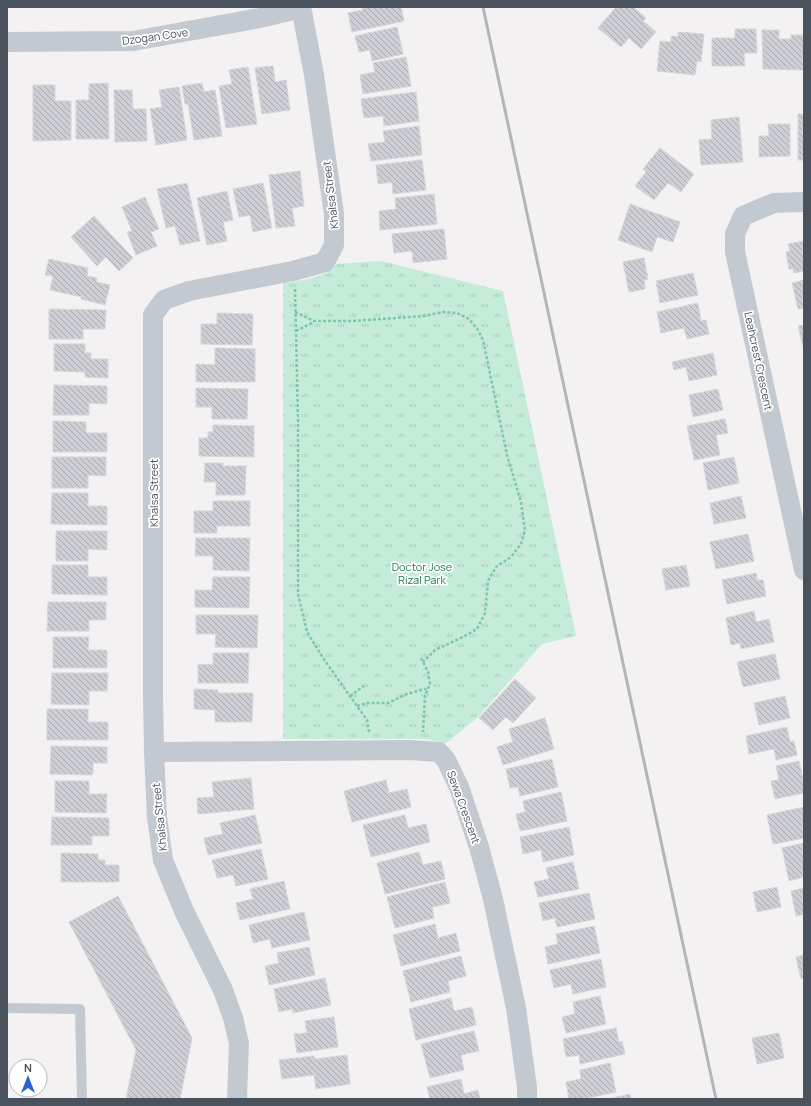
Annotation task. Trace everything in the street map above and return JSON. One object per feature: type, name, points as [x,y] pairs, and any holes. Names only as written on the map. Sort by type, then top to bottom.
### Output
[{"type":"street","name":"Dzogan Cove","points":[[7,42],[133,41],[260,18],[301,7]]},
{"type":"street","name":"Khalsa Street","points":[[237,1099],[239,1043],[233,1018],[223,990],[184,911],[163,860],[156,817],[154,752],[153,315],[164,300],[189,291],[293,271],[325,262],[334,246],[334,214],[314,75],[301,7]]},
{"type":"street","name":"Leahcrest Crescent","points":[[804,202],[774,203],[743,216],[735,234],[735,252],[804,570]]},
{"type":"street","name":"Sewa Crescent","points":[[154,752],[367,750],[439,752],[446,760],[459,787],[479,847],[493,899],[516,1008],[527,1087],[527,1099]]},
{"type":"lane","points":[[7,1008],[80,1010],[82,1099]]},
{"type":"path","points":[[293,271],[298,419],[298,594],[307,632],[368,723],[367,750]]},
{"type":"path","points":[[295,312],[314,321],[352,321],[417,317],[443,312],[457,313],[469,319],[478,330],[483,340],[507,455],[521,502],[525,530],[521,544],[511,557],[496,567],[488,581],[485,614],[477,629],[436,650],[423,662]]},
{"type":"path","points":[[296,331],[314,321]]},
{"type":"path","points":[[421,658],[428,672],[430,684],[426,696],[424,715],[423,751]]},
{"type":"path","points":[[350,696],[364,686]]},
{"type":"path","points":[[357,706],[367,703],[388,702],[407,694],[428,689]]},
{"type":"green space","name":"Doctor Jose Rizal Park","points":[[381,261],[503,291],[576,636],[542,644],[478,717],[445,744],[428,739],[283,739],[283,283],[305,280],[319,276],[331,269],[336,264]]},
{"type":"building","points":[[362,7],[401,7],[404,21],[352,32],[348,13],[363,10]]},
{"type":"building","points":[[616,7],[633,7],[646,18],[643,21],[656,32],[641,49],[629,38],[621,47],[598,28]]},
{"type":"building","points":[[397,27],[403,54],[372,61],[370,50],[359,52],[355,36]]},
{"type":"building","points":[[735,29],[756,29],[757,53],[744,53],[745,66],[712,66],[712,38],[735,38]]},
{"type":"building","points":[[762,30],[779,30],[779,39],[791,39],[791,35],[804,35],[804,70],[763,69]]},
{"type":"building","points":[[678,32],[704,34],[701,62],[697,61],[695,75],[657,71],[660,41],[671,42],[671,36],[678,37]]},
{"type":"building","points":[[406,57],[411,86],[363,94],[360,75],[375,72],[373,63]]},
{"type":"building","points":[[273,66],[275,82],[286,80],[290,110],[262,114],[255,68]]},
{"type":"building","points":[[248,67],[257,124],[226,128],[219,86],[232,84],[229,70]]},
{"type":"building","points":[[108,83],[109,139],[76,139],[76,100],[89,100],[89,84]]},
{"type":"building","points":[[202,83],[204,92],[215,90],[222,136],[194,140],[188,104],[185,104],[182,86]]},
{"type":"building","points":[[33,85],[55,85],[55,101],[71,101],[71,140],[33,141]]},
{"type":"building","points":[[179,87],[187,140],[156,145],[150,109],[162,107],[159,90]]},
{"type":"building","points":[[114,90],[132,90],[133,109],[146,109],[147,141],[115,142]]},
{"type":"building","points":[[416,92],[419,121],[384,126],[383,116],[364,118],[361,99]]},
{"type":"building","points":[[798,114],[804,114],[804,160],[798,160]]},
{"type":"building","points":[[739,117],[743,162],[701,165],[699,140],[712,139],[711,120]]},
{"type":"building","points":[[768,124],[790,124],[790,156],[759,157],[759,136],[769,136]]},
{"type":"building","points":[[419,126],[422,155],[371,161],[368,144],[385,142],[383,131]]},
{"type":"building","points":[[660,148],[694,174],[681,192],[668,183],[654,200],[635,186],[646,172],[643,169]]},
{"type":"building","points":[[422,160],[426,190],[393,194],[392,182],[378,184],[376,165]]},
{"type":"building","points":[[300,171],[304,206],[292,208],[295,226],[276,228],[269,175]]},
{"type":"building","points":[[187,183],[200,241],[180,245],[175,226],[166,228],[157,189]]},
{"type":"building","points":[[263,183],[272,228],[253,232],[250,215],[239,217],[233,189]]},
{"type":"building","points":[[227,191],[233,220],[223,222],[227,241],[207,245],[197,198]]},
{"type":"building","points":[[434,194],[437,224],[380,230],[379,211],[396,209],[395,198]]},
{"type":"building","points":[[145,197],[159,229],[151,232],[157,246],[136,255],[127,232],[132,231],[122,207]]},
{"type":"building","points":[[630,204],[680,222],[673,242],[657,237],[652,252],[618,240]]},
{"type":"building","points":[[94,216],[133,258],[119,271],[106,257],[97,266],[71,237]]},
{"type":"building","points":[[444,229],[447,259],[413,263],[412,251],[394,253],[392,234]]},
{"type":"building","points":[[804,241],[804,271],[794,273],[793,269],[789,269],[786,252],[790,251],[788,244]]},
{"type":"building","points":[[644,258],[648,279],[644,280],[645,289],[629,292],[623,262]]},
{"type":"building","points":[[49,259],[88,268],[87,276],[97,278],[96,282],[110,285],[105,305],[81,299],[82,297],[50,290],[53,276],[45,275]]},
{"type":"building","points":[[693,273],[698,295],[660,303],[656,281]]},
{"type":"building","points":[[804,280],[804,308],[798,309],[792,283]]},
{"type":"building","points":[[698,303],[701,321],[706,320],[709,334],[687,339],[684,328],[661,333],[657,312]]},
{"type":"building","points":[[49,309],[106,310],[105,329],[83,329],[83,339],[49,339]]},
{"type":"building","points":[[217,313],[253,314],[252,345],[201,344],[201,324],[217,324]]},
{"type":"building","points":[[804,325],[804,351],[798,326]]},
{"type":"building","points":[[54,344],[85,344],[85,353],[91,353],[91,359],[108,359],[108,378],[85,377],[85,372],[54,371]]},
{"type":"building","points":[[215,348],[255,349],[255,382],[196,382],[196,364],[215,365]]},
{"type":"building","points":[[713,353],[717,375],[689,381],[686,367],[674,370],[672,362]]},
{"type":"building","points":[[54,385],[107,386],[107,404],[89,403],[89,415],[53,415]]},
{"type":"building","points":[[196,388],[248,389],[247,419],[212,419],[212,407],[196,407]]},
{"type":"building","points":[[718,389],[723,410],[693,417],[689,395]]},
{"type":"building","points":[[725,419],[728,433],[716,435],[720,455],[694,460],[687,426]]},
{"type":"building","points":[[53,421],[86,422],[86,433],[107,433],[107,452],[53,452]]},
{"type":"building","points":[[213,425],[254,426],[254,457],[199,456],[199,438],[208,438],[208,432],[213,432]]},
{"type":"building","points":[[52,457],[106,457],[106,476],[88,475],[88,488],[52,488]]},
{"type":"building","points":[[734,457],[739,483],[708,490],[703,463]]},
{"type":"building","points":[[205,463],[223,463],[223,466],[246,466],[245,495],[216,495],[216,482],[204,482]]},
{"type":"building","points":[[52,493],[88,493],[88,506],[107,506],[107,525],[51,524]]},
{"type":"building","points":[[741,496],[746,518],[714,524],[710,503]]},
{"type":"building","points":[[213,501],[250,501],[250,526],[217,526],[217,533],[194,533],[194,511],[213,511]]},
{"type":"building","points":[[56,531],[107,531],[107,550],[88,549],[88,561],[56,561]]},
{"type":"building","points":[[748,534],[754,561],[716,569],[710,542]]},
{"type":"building","points":[[196,538],[250,538],[249,571],[213,570],[213,556],[195,556]]},
{"type":"building","points":[[52,565],[88,565],[88,577],[107,577],[107,595],[52,594]]},
{"type":"building","points":[[686,565],[690,586],[666,590],[662,569]]},
{"type":"building","points":[[756,573],[757,580],[763,580],[766,596],[727,604],[722,580]]},
{"type":"building","points":[[213,577],[250,577],[249,608],[195,607],[195,590],[212,590]]},
{"type":"building","points":[[48,602],[106,602],[106,620],[89,620],[89,631],[47,631]]},
{"type":"building","points":[[754,611],[756,622],[769,619],[774,642],[741,649],[740,643],[731,645],[726,618]]},
{"type":"building","points":[[196,615],[258,615],[257,648],[215,647],[216,634],[196,634]]},
{"type":"building","points":[[53,637],[89,637],[88,650],[107,650],[107,668],[53,668]]},
{"type":"building","points":[[213,653],[249,653],[248,683],[198,683],[198,664],[213,665]]},
{"type":"building","points":[[775,654],[780,679],[743,687],[737,662]]},
{"type":"building","points":[[52,673],[108,673],[107,691],[89,691],[89,705],[51,704]]},
{"type":"building","points":[[515,679],[536,698],[513,723],[506,717],[493,730],[479,718]]},
{"type":"building","points":[[194,689],[218,690],[218,693],[253,693],[252,722],[215,722],[215,710],[194,709]]},
{"type":"building","points":[[785,696],[790,718],[759,725],[754,703]]},
{"type":"building","points":[[47,709],[88,709],[88,722],[108,722],[108,740],[47,740]]},
{"type":"building","points":[[545,718],[554,749],[503,765],[497,747],[513,742],[509,729]]},
{"type":"building","points":[[787,727],[790,742],[794,741],[797,755],[776,760],[774,749],[749,754],[746,736]]},
{"type":"building","points":[[51,746],[107,747],[107,763],[93,763],[93,775],[50,774]]},
{"type":"building","points":[[552,759],[558,787],[520,796],[518,787],[510,788],[506,769]]},
{"type":"building","points":[[799,761],[804,784],[804,793],[775,799],[771,781],[779,780],[776,766]]},
{"type":"building","points":[[251,778],[254,809],[198,814],[197,798],[214,797],[212,782]]},
{"type":"building","points":[[386,780],[389,793],[407,789],[411,807],[352,822],[344,791]]},
{"type":"building","points":[[55,781],[89,781],[89,794],[107,794],[106,813],[55,812]]},
{"type":"building","points":[[561,792],[567,821],[520,831],[516,814],[525,812],[523,801]]},
{"type":"building","points":[[804,807],[804,838],[773,844],[767,815]]},
{"type":"building","points":[[255,815],[262,843],[208,855],[204,838],[223,834],[220,823]]},
{"type":"building","points":[[405,815],[408,828],[426,824],[430,842],[371,857],[363,825]]},
{"type":"building","points":[[52,817],[109,818],[109,836],[92,836],[92,845],[51,845]]},
{"type":"building","points":[[569,827],[574,855],[543,862],[541,850],[523,854],[520,837]]},
{"type":"building","points":[[804,843],[804,877],[789,881],[782,848]]},
{"type":"building","points":[[261,849],[268,879],[236,886],[233,875],[217,878],[212,860]]},
{"type":"building","points":[[419,852],[423,865],[441,861],[445,879],[385,894],[377,863]]},
{"type":"building","points":[[61,853],[98,854],[98,860],[105,860],[105,865],[119,865],[119,882],[61,882]]},
{"type":"building","points":[[573,862],[579,889],[538,897],[534,882],[549,879],[546,868]]},
{"type":"building","points":[[284,881],[290,909],[240,920],[236,903],[253,899],[250,889]]},
{"type":"building","points":[[445,882],[450,903],[432,907],[434,918],[395,928],[387,897]]},
{"type":"building","points":[[777,887],[781,907],[757,912],[753,892]]},
{"type":"building","points":[[804,888],[804,914],[796,916],[791,891]]},
{"type":"building","points":[[589,893],[595,919],[557,927],[555,918],[543,921],[539,903]]},
{"type":"building","points":[[118,896],[192,1038],[180,1099],[126,1099],[136,1050],[69,922]]},
{"type":"building","points":[[304,912],[310,940],[272,948],[270,939],[253,943],[249,925]]},
{"type":"building","points":[[435,924],[438,938],[456,933],[460,951],[401,966],[393,935]]},
{"type":"building","points":[[594,926],[600,953],[548,964],[545,947],[558,944],[556,934]]},
{"type":"building","points":[[309,947],[315,975],[269,985],[265,966],[279,963],[277,953]]},
{"type":"building","points":[[804,955],[804,978],[801,979],[796,957]]},
{"type":"building","points":[[461,956],[466,976],[448,981],[450,992],[411,1002],[403,971]]},
{"type":"building","points":[[601,959],[606,987],[573,994],[571,984],[554,988],[550,970]]},
{"type":"building","points":[[325,978],[331,1005],[293,1013],[292,1009],[279,1012],[274,989]]},
{"type":"building","points":[[600,996],[606,1024],[566,1033],[562,1017],[575,1014],[573,1002]]},
{"type":"building","points":[[451,998],[454,1011],[472,1007],[476,1025],[416,1040],[409,1009]]},
{"type":"building","points":[[334,1017],[338,1047],[297,1053],[294,1034],[307,1033],[305,1021]]},
{"type":"building","points":[[616,1028],[619,1042],[622,1041],[625,1054],[580,1064],[579,1055],[566,1057],[563,1039]]},
{"type":"building","points":[[474,1031],[479,1051],[461,1055],[464,1070],[430,1078],[421,1044]]},
{"type":"building","points":[[779,1033],[784,1058],[757,1064],[752,1038]]},
{"type":"building","points":[[347,1055],[350,1084],[316,1089],[314,1075],[282,1079],[279,1060],[314,1056],[315,1059]]},
{"type":"building","points":[[610,1063],[616,1092],[583,1099],[569,1099],[566,1082],[581,1079],[580,1070]]},
{"type":"building","points":[[461,1079],[464,1094],[478,1090],[480,1099],[430,1099],[427,1087]]},
{"type":"building","points":[[630,1094],[631,1099],[608,1099]]},
{"type":"railway","points":[[483,7],[716,1099]]}]
